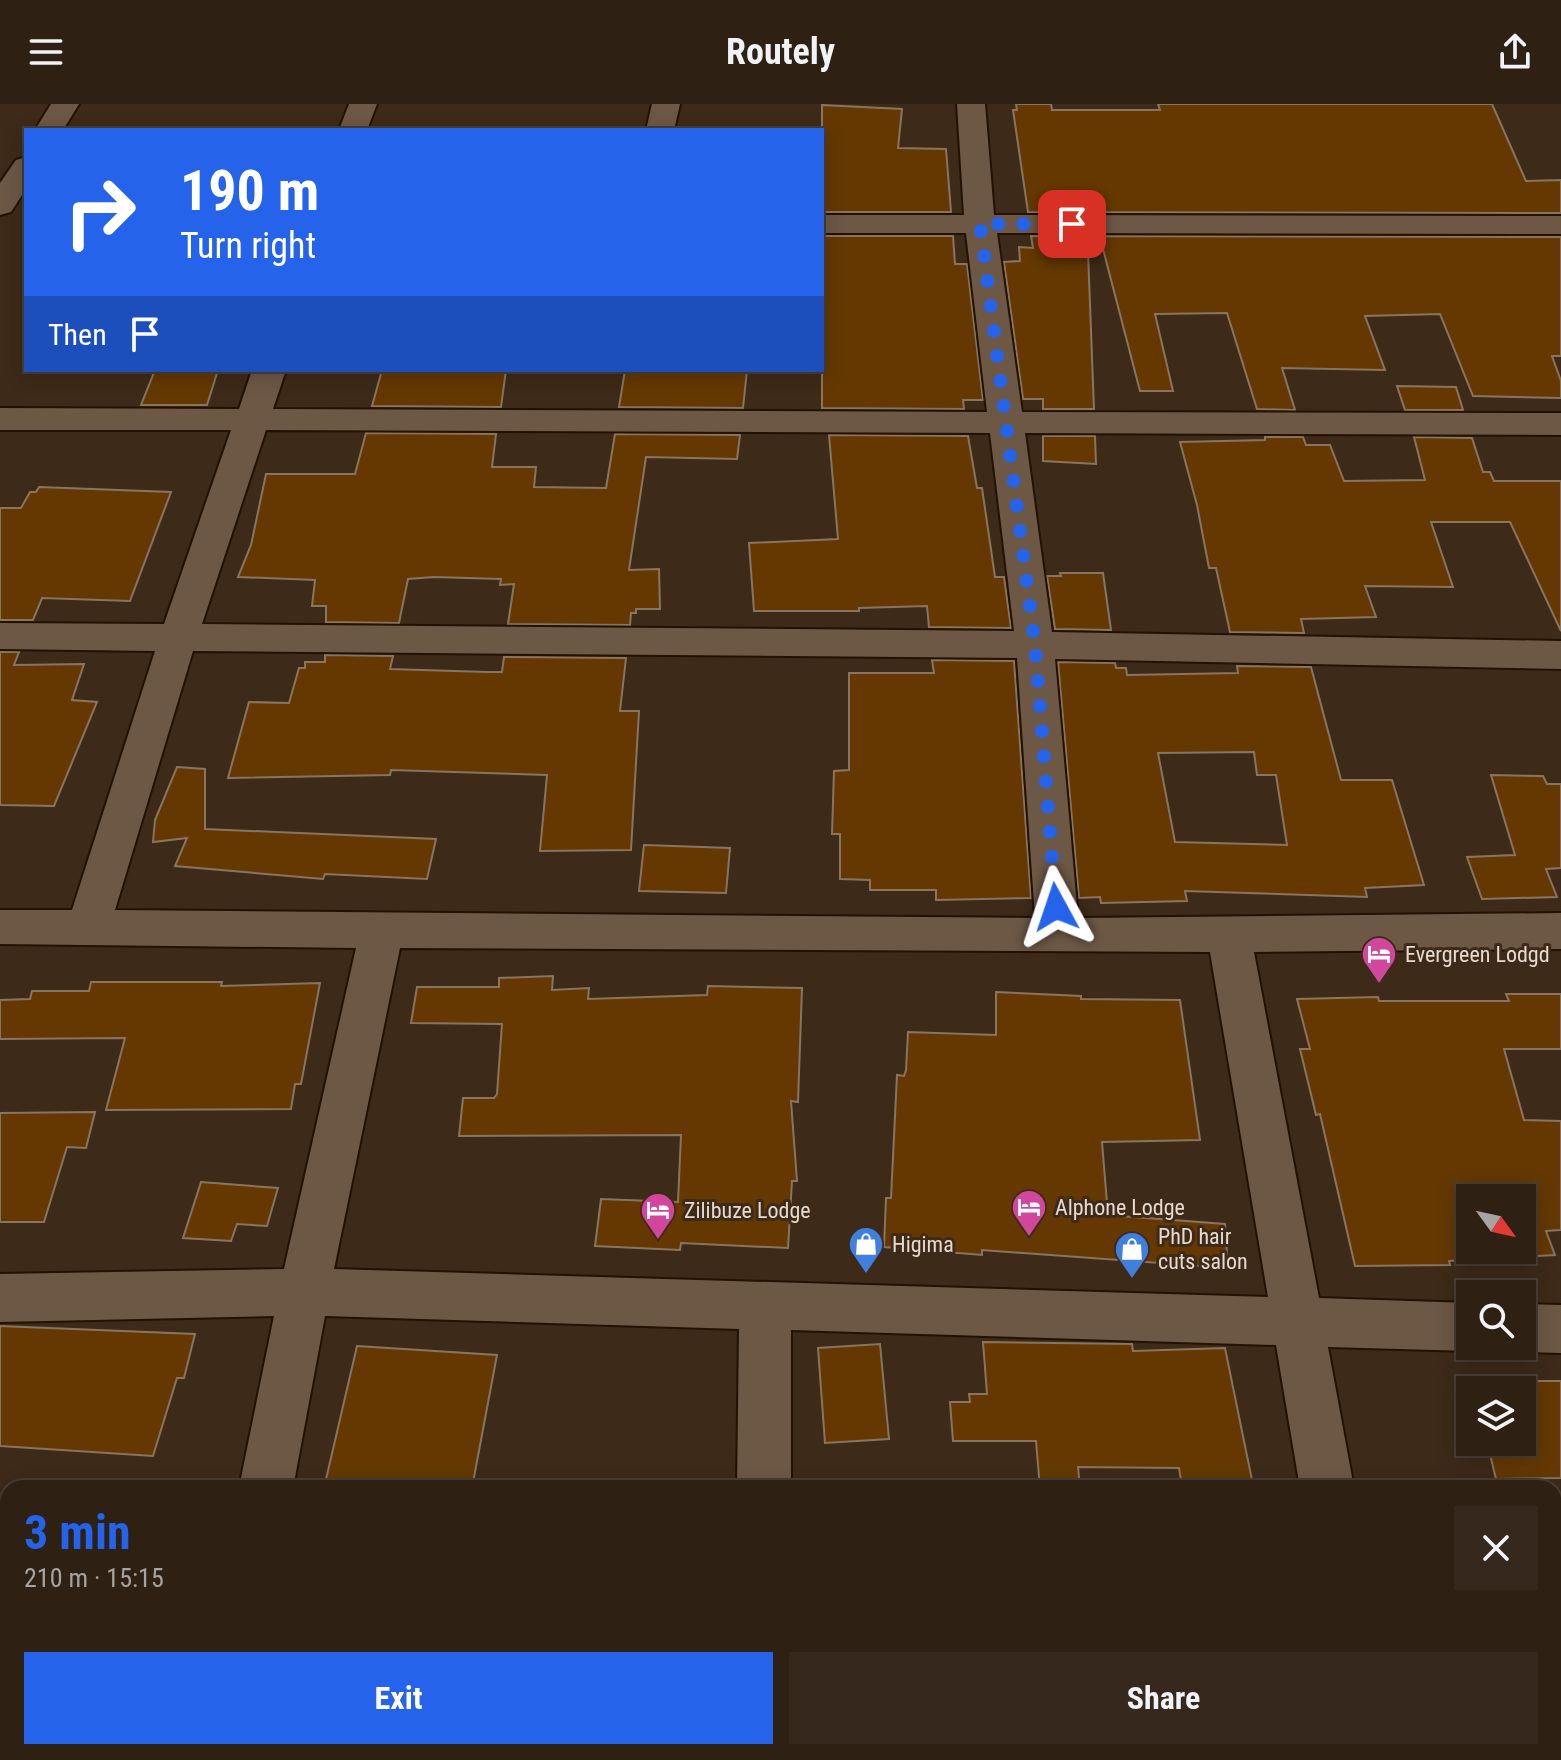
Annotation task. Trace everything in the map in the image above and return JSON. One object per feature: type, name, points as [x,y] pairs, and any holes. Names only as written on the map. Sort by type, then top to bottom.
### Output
[{"type":"street","points":[[50,128],[65,104]]},
{"type":"street","points":[[354,128],[363,104]]},
{"type":"street","points":[[660,128],[666,104]]},
{"type":"street","points":[[971,104],[980,224],[1035,645],[1058,936]]},
{"type":"street","points":[[0,206],[24,169]]},
{"type":"street","points":[[0,215],[24,215]]},
{"type":"street","points":[[824,224],[1561,225]]},
{"type":"street","points":[[88,928],[178,638],[268,372]]},
{"type":"street","points":[[0,419],[1561,424]]},
{"type":"street","points":[[0,636],[1035,645],[1561,655]]},
{"type":"street","points":[[0,927],[1058,936],[1561,931]]},
{"type":"street","points":[[268,1480],[304,1292],[382,931]]},
{"type":"street","points":[[1229,934],[1326,1480]]},
{"type":"street","points":[[0,1298],[304,1292],[1456,1327]]},
{"type":"street","points":[[764,1480],[765,1305]]},
{"type":"street","points":[[1536,1328],[1561,1329]]},
{"type":"building","points":[[1016,104],[1051,104],[1052,110],[1160,110],[1158,104],[1492,104],[1526,181],[1561,180],[1561,213],[1028,212],[1013,110],[1017,110]]},
{"type":"building","points":[[822,105],[902,109],[898,148],[946,149],[951,212],[824,212]]},
{"type":"building","points":[[824,236],[953,236],[955,264],[967,264],[983,400],[963,400],[964,409],[822,408]]},
{"type":"building","points":[[1031,236],[1561,237],[1561,356],[1552,356],[1561,381],[1561,398],[1473,396],[1440,314],[1365,316],[1385,370],[1282,368],[1295,410],[1257,409],[1227,313],[1155,314],[1173,391],[1140,391],[1103,249],[1088,252],[1094,409],[1043,409],[1043,399],[1023,399],[1004,262],[1020,261],[1019,247],[1033,248]]},
{"type":"building","points":[[154,372],[217,372],[207,405],[141,405]]},
{"type":"building","points":[[381,372],[506,372],[501,407],[372,406]]},
{"type":"building","points":[[625,372],[747,372],[743,408],[619,407]]},
{"type":"building","points":[[1397,386],[1456,387],[1463,410],[1405,410]]},
{"type":"building","points":[[366,433],[496,434],[492,467],[536,467],[534,487],[606,488],[615,434],[740,435],[737,459],[646,457],[629,570],[659,569],[660,609],[636,609],[636,613],[631,613],[630,625],[508,624],[514,584],[500,585],[501,579],[434,577],[408,579],[399,623],[326,622],[326,606],[312,606],[315,580],[238,577],[251,545],[266,474],[355,474]]},
{"type":"building","points":[[829,435],[968,436],[977,488],[982,488],[995,577],[1004,577],[1011,628],[929,627],[927,606],[859,608],[859,611],[754,611],[749,543],[838,539]]},
{"type":"building","points":[[1043,436],[1095,436],[1096,464],[1043,461]]},
{"type":"building","points":[[1265,437],[1303,437],[1306,445],[1330,445],[1344,481],[1425,480],[1414,437],[1472,438],[1483,472],[1490,472],[1494,481],[1561,481],[1561,631],[1510,522],[1431,522],[1453,587],[1365,586],[1376,617],[1301,619],[1304,633],[1230,632],[1216,568],[1209,568],[1197,505],[1180,442],[1265,440]]},
{"type":"building","points":[[39,487],[171,492],[130,601],[42,598],[33,620],[0,620],[0,508],[21,508],[30,492],[36,492]]},
{"type":"building","points":[[1060,573],[1103,573],[1111,630],[1055,629],[1047,576],[1061,576]]},
{"type":"building","points":[[0,652],[19,652],[14,665],[84,664],[72,700],[97,702],[54,806],[0,805]]},
{"type":"building","points":[[325,655],[393,656],[390,669],[487,672],[502,672],[504,657],[626,658],[620,711],[639,711],[631,850],[540,851],[547,775],[391,770],[390,775],[228,778],[249,702],[289,703],[299,668],[305,668],[305,662],[325,662]]},
{"type":"building","points":[[932,660],[1014,661],[1031,898],[936,900],[936,890],[870,890],[870,880],[840,879],[840,834],[832,834],[834,771],[849,770],[849,673],[934,673]]},
{"type":"building","points":[[1058,662],[1115,663],[1116,668],[1126,668],[1127,675],[1238,673],[1237,666],[1311,667],[1341,780],[1392,780],[1424,885],[1365,888],[1367,897],[1185,891],[1187,901],[1101,903],[1100,897],[1079,898]],"holes":[[[1254,752],[1257,775],[1276,775],[1287,845],[1175,842],[1158,753]]]},
{"type":"building","points":[[177,767],[205,769],[205,829],[436,839],[427,879],[325,874],[323,879],[175,866],[187,838],[153,842],[155,820]]},
{"type":"building","points":[[1491,775],[1543,776],[1547,784],[1561,784],[1561,868],[1546,869],[1557,897],[1482,899],[1467,857],[1515,855]]},
{"type":"building","points":[[644,845],[730,848],[726,893],[639,891]]},
{"type":"building","points":[[553,976],[552,990],[589,988],[588,999],[707,995],[708,986],[802,988],[798,1102],[791,1101],[797,1181],[792,1181],[788,1248],[681,1243],[680,1250],[595,1246],[601,1199],[678,1202],[681,1135],[459,1136],[463,1098],[494,1098],[497,1094],[502,1024],[411,1023],[417,987],[499,987],[499,978]]},
{"type":"building","points":[[91,982],[222,982],[221,986],[320,983],[301,1084],[295,1084],[291,1109],[106,1110],[125,1038],[0,1039],[0,1000],[30,999],[32,991],[89,991]]},
{"type":"building","points":[[996,992],[1081,996],[1081,999],[1180,1000],[1200,1140],[1102,1142],[1108,1215],[1225,1224],[1228,1268],[982,1250],[982,1255],[884,1247],[886,1198],[891,1198],[897,1075],[904,1076],[906,1070],[908,1032],[996,1035]]},
{"type":"building","points":[[1506,994],[1561,994],[1561,1049],[1504,1049],[1524,1120],[1561,1121],[1561,1230],[1546,1231],[1555,1255],[1536,1256],[1536,1184],[1456,1184],[1456,1261],[1449,1261],[1450,1265],[1355,1266],[1320,1114],[1316,1115],[1300,1049],[1310,1049],[1297,999],[1378,997],[1379,1001],[1509,1001]]},
{"type":"building","points":[[95,1112],[86,1148],[67,1147],[44,1222],[0,1222],[0,1113]]},
{"type":"building","points":[[201,1182],[278,1188],[267,1226],[237,1224],[231,1241],[183,1238]]},
{"type":"building","points":[[0,1326],[195,1334],[184,1378],[177,1378],[153,1456],[0,1446]]},
{"type":"building","points":[[983,1342],[1132,1344],[1133,1351],[1225,1348],[1252,1480],[1181,1480],[1179,1468],[1078,1467],[1079,1480],[1039,1480],[1036,1441],[953,1441],[950,1402],[970,1402],[969,1394],[987,1394]]},
{"type":"building","points":[[880,1344],[889,1439],[825,1443],[818,1348]]},
{"type":"building","points":[[357,1346],[497,1355],[474,1480],[326,1480]]},
{"type":"building","points":[[1536,1381],[1561,1381],[1561,1478],[1496,1479],[1490,1456],[1536,1456]]},
{"type":"place","name":"Evergreen Lodgd","points":[[1379,985]]},
{"type":"place","name":"Alphone Lodge","points":[[1029,1238]]},
{"type":"place","name":"Zilibuze Lodge","points":[[658,1241]]},
{"type":"place","name":"Higima","points":[[866,1275]]},
{"type":"place","name":"PhD hair cuts salon","points":[[1132,1280]]},
{"type":"route","points":[[1056,907],[1035,645],[980,224],[1072,224]]}]
